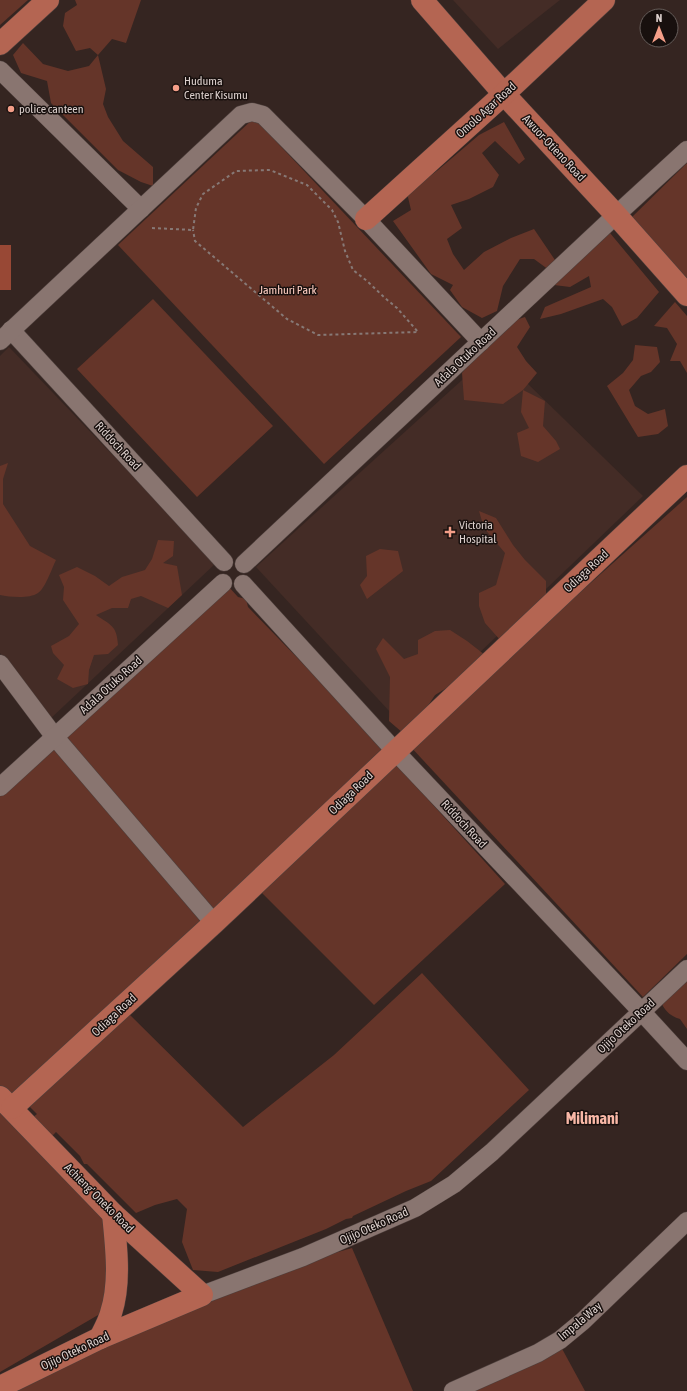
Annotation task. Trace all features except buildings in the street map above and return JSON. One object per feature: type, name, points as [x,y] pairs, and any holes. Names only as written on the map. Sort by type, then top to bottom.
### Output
[{"type":"main road","points":[[0,44],[48,0]]},
{"type":"main road","name":"Awuor-Otieno Road","points":[[422,0],[504,94],[616,215],[687,296]]},
{"type":"main road","name":"Omolo Agar Road","points":[[366,219],[504,94],[604,0]]},
{"type":"main road","name":"Odiaga Road","points":[[6,1102],[214,923],[687,476]]},
{"type":"main road","name":"Achieng' Oneko Road","points":[[6,1102],[113,1214],[202,1295]]},
{"type":"main road","points":[[100,1338],[111,1313],[116,1281],[116,1247],[113,1214]]},
{"type":"main road","name":"Ojijo Oteko Road","points":[[0,1387],[100,1338],[202,1295]]},
{"type":"street","points":[[0,70],[141,209]]},
{"type":"street","points":[[6,336],[241,115],[252,112],[263,115],[366,219],[481,342]]},
{"type":"street","name":"Adala Otuko Road","points":[[244,564],[687,150]]},
{"type":"street","name":"Riddoch Road","points":[[6,336],[224,562]]},
{"type":"street","points":[[235,559],[240,560],[247,568],[247,579],[239,587],[228,586],[223,583],[219,572],[224,562],[235,559]]},
{"type":"street","name":"Adala Otuko Road","points":[[0,787],[223,583]]},
{"type":"street","name":"Riddoch Road","points":[[243,584],[395,751],[641,1011],[687,1062]]},
{"type":"street","points":[[0,664],[54,736],[214,923]]},
{"type":"street","name":"Ojijo Oteko Road","points":[[202,1295],[303,1257],[415,1208],[454,1184],[492,1152],[687,969]]},
{"type":"street","name":"Impala Way","points":[[452,1391],[538,1353],[560,1340],[583,1322],[687,1221]]},
{"type":"path","points":[[236,170],[270,170],[306,185],[332,210],[338,222],[345,251],[353,270],[368,281],[397,308],[418,332],[318,335],[287,319],[195,241],[193,230],[196,208],[203,194],[236,170]]},
{"type":"path","points":[[152,228],[193,230]]},
{"type":"shaded area","points":[[453,0],[560,0],[498,49]]},
{"type":"shaded area","points":[[0,245],[11,245],[11,290],[0,290]]},
{"type":"shaded area","points":[[9,347],[216,563],[49,720],[0,653],[0,356]]},
{"type":"shaded area","name":"Victoria Hospital","points":[[494,351],[643,496],[403,726],[256,567]]},
{"type":"green space","points":[[0,0],[28,0],[0,25]]},
{"type":"green space","points":[[75,0],[141,0],[126,43],[112,39],[98,55],[90,48],[76,51],[63,26],[65,13],[77,5]]},
{"type":"green space","points":[[23,43],[43,64],[68,71],[89,66],[98,55],[106,89],[103,104],[108,117],[123,141],[153,167],[153,186],[141,182],[118,170],[51,103],[47,81],[21,73],[13,55]]},
{"type":"green space","name":"Jamhuri Park","points":[[254,118],[461,337],[324,464],[118,245]]},
{"type":"green space","points":[[504,122],[525,159],[519,164],[495,141],[482,153],[499,175],[493,187],[469,199],[451,205],[462,228],[447,239],[453,254],[464,270],[484,252],[511,238],[534,229],[555,260],[549,270],[534,259],[520,259],[503,286],[497,311],[482,318],[462,307],[450,290],[453,285],[431,274],[393,221],[411,210],[407,193],[438,170],[479,135]]},
{"type":"green space","points":[[687,163],[687,278],[630,219]]},
{"type":"green space","points":[[610,233],[659,292],[637,318],[622,326],[612,307],[603,299],[561,314],[540,319],[545,307],[591,287],[589,276],[570,287],[554,285]]},
{"type":"green space","points":[[153,299],[273,426],[197,497],[77,369]]},
{"type":"green space","points":[[675,302],[687,316],[687,373],[680,361],[670,361],[677,344],[667,328],[654,326]]},
{"type":"green space","points":[[525,317],[530,327],[517,347],[526,361],[537,373],[523,390],[503,404],[464,400],[462,373],[500,325]]},
{"type":"green space","points":[[635,345],[657,347],[660,362],[651,372],[641,376],[629,390],[635,406],[648,414],[665,409],[668,426],[658,434],[638,437],[607,386],[623,373],[633,360]]},
{"type":"green space","points":[[523,390],[545,401],[543,426],[556,441],[560,449],[538,462],[521,456],[517,433],[529,428],[521,412]]},
{"type":"green space","points":[[8,463],[3,479],[3,504],[30,546],[56,560],[41,591],[34,595],[25,597],[0,595],[0,466]]},
{"type":"green space","points":[[687,497],[687,954],[643,997],[409,745]]},
{"type":"green space","points":[[479,511],[496,518],[513,545],[525,560],[546,581],[546,596],[501,641],[485,623],[479,606],[479,593],[496,585],[505,553],[484,528]]},
{"type":"green space","points":[[158,540],[174,541],[173,556],[163,563],[177,566],[182,595],[168,608],[141,596],[131,599],[128,608],[112,608],[96,615],[112,626],[116,633],[118,645],[108,654],[94,655],[89,670],[88,684],[73,688],[57,679],[64,665],[53,653],[51,646],[69,636],[79,624],[63,600],[64,587],[59,575],[77,567],[95,576],[109,586],[122,577],[145,570],[152,559]]},
{"type":"green space","points":[[380,549],[398,551],[403,571],[367,599],[360,585],[367,576],[366,556]]},
{"type":"green space","points":[[228,586],[238,597],[246,599],[248,607],[384,747],[4,1111],[107,1215],[105,1311],[0,1372],[0,787]]},
{"type":"green space","points":[[450,630],[485,655],[463,678],[435,695],[420,718],[403,733],[389,721],[390,677],[376,649],[383,638],[404,659],[418,654],[418,640],[435,631]]},
{"type":"green space","points":[[395,763],[505,884],[374,1005],[260,891]]},
{"type":"green space","points":[[422,973],[529,1090],[431,1181],[406,1191],[353,1216],[352,1218],[346,1219],[326,1229],[218,1272],[193,1270],[182,1242],[187,1209],[177,1199],[155,1205],[136,1213],[87,1164],[84,1164],[80,1156],[56,1132],[51,1137],[32,1118],[37,1114],[27,1104],[127,1012],[243,1127],[334,1055]]},
{"type":"green space","points":[[687,980],[687,1029],[680,1019],[668,1013],[661,1002]]},
{"type":"green space","points":[[352,1248],[413,1391],[7,1391],[236,1281]]},
{"type":"green space","points":[[560,1345],[585,1391],[462,1391]]},
{"type":"place","name":"Huduma Center Kisumu","points":[[176,88]]},
{"type":"place","name":"police canteen","points":[[11,109]]},
{"type":"place","name":"Victoria Hospital","points":[[450,532]]},
{"type":"district","name":"Milimani","points":[[592,1118]]}]
